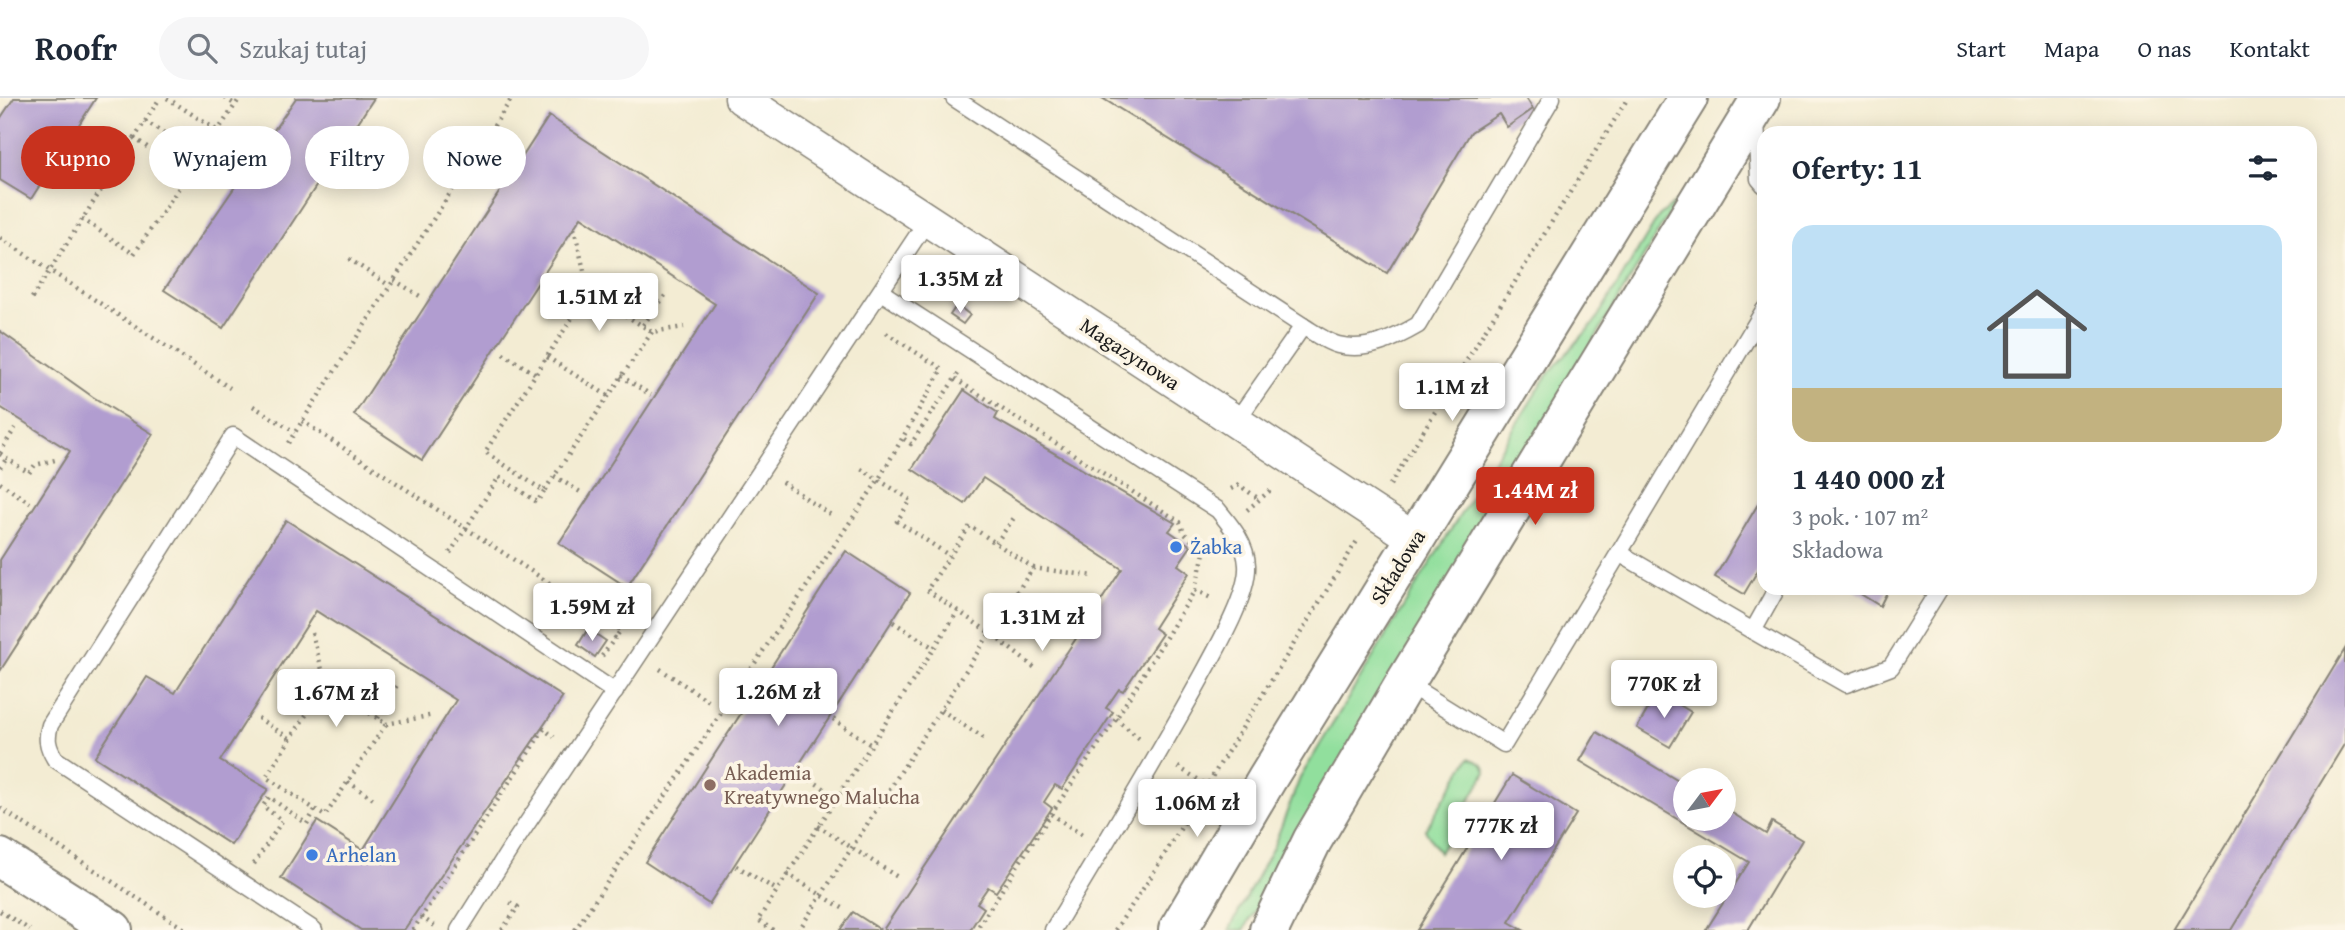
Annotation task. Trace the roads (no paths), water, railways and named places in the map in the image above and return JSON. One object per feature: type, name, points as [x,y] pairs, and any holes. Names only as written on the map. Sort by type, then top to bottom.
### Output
[{"type":"main road","name":"Składowa","points":[[1178,930],[1267,779],[1688,98]]},
{"type":"main road","points":[[1269,930],[1312,841],[1752,101]]},
{"type":"main road","points":[[0,858],[113,930]]},
{"type":"street","name":"Magazynowa","points":[[741,98],[1415,539]]},
{"type":"lane","points":[[954,98],[1303,326],[1337,345],[1365,346],[1392,340],[1418,325],[1552,98]]},
{"type":"lane","points":[[1752,101],[1757,156]]},
{"type":"lane","points":[[459,930],[927,221]]},
{"type":"lane","points":[[881,292],[1218,510],[1238,536],[1247,565],[1244,587],[1222,640],[1159,756],[1053,930]]},
{"type":"lane","points":[[1405,683],[1504,744],[1757,322]]},
{"type":"lane","points":[[1235,423],[1303,326]]},
{"type":"lane","points":[[314,930],[55,759],[48,748],[46,737],[50,724],[233,436],[615,692]]},
{"type":"lane","points":[[1619,553],[1846,684],[1891,667],[1936,595]]},
{"type":"lane","points":[[1752,631],[1773,595]]},
{"type":"place","name":"Żabka","points":[[1176,547]]},
{"type":"place","name":"Akademia Kreatywnego Malucha","points":[[710,785]]},
{"type":"place","name":"Arhelan","points":[[312,855]]}]
